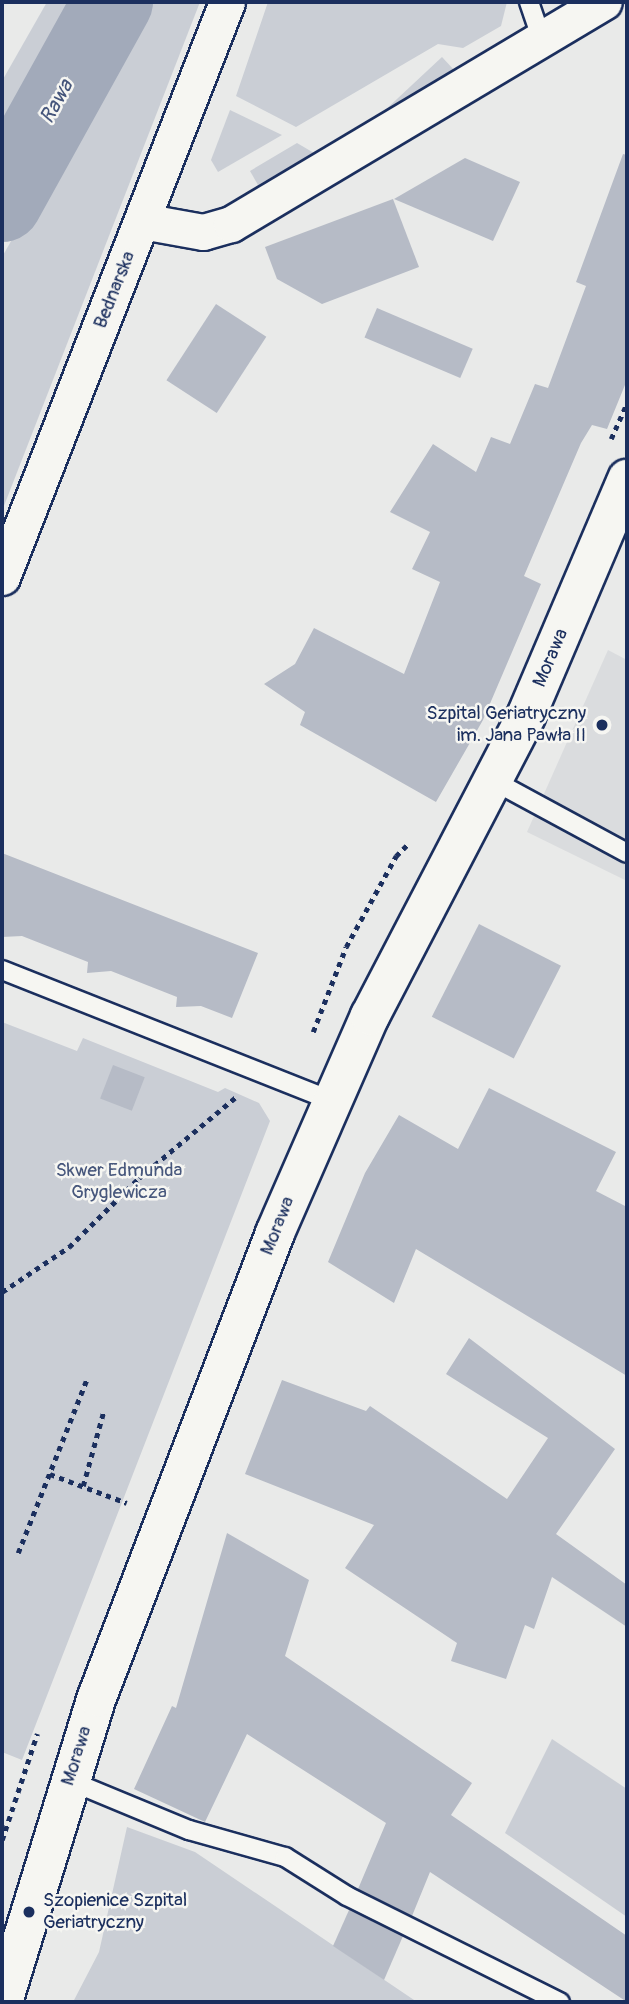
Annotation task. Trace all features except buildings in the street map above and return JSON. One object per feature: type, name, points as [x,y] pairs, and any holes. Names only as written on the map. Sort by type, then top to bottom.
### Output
[{"type":"street","name":"Bednarska","points":[[2,577],[226,2]]},
{"type":"street","points":[[142,221],[203,232],[231,224],[604,2]]},
{"type":"street","name":"Morawa","points":[[3,2002],[68,1780],[192,1444],[330,1100],[370,1016],[494,781],[627,479]]},
{"type":"lane","points":[[529,2],[542,40]]},
{"type":"lane","points":[[494,781],[627,853]]},
{"type":"lane","points":[[2,970],[330,1100]]},
{"type":"lane","points":[[68,1780],[189,1830],[285,1857],[347,1896],[560,2002]]},
{"type":"path","points":[[2,1292],[69,1247],[139,1178],[244,1090]]},
{"type":"path","points":[[18,1553],[87,1379]]},
{"type":"path","points":[[83,1486],[104,1410]]},
{"type":"path","points":[[50,1474],[127,1503]]},
{"type":"shaded area","name":"Szpital Geriatryczny im. Jana Pawła II","points":[[608,650],[627,660],[627,881],[527,832]]},
{"type":"green space","points":[[47,2],[89,2],[2,152],[2,81]]},
{"type":"green space","points":[[148,2],[200,2],[2,511],[2,257]]},
{"type":"green space","points":[[268,2],[507,2],[501,26],[463,48],[438,44],[296,127],[236,96]]},
{"type":"green space","points":[[442,57],[454,70],[340,177],[328,163]]},
{"type":"green space","points":[[230,110],[282,135],[218,172],[211,160]]},
{"type":"green space","points":[[297,143],[314,153],[258,185],[250,171]]},
{"type":"green space","name":"Skwer Edmunda Gryglewicza","points":[[2,1022],[77,1051],[83,1038],[218,1092],[225,1088],[259,1103],[270,1121],[22,1760],[2,1752]]},
{"type":"green space","points":[[552,1739],[627,1789],[627,1917],[505,1833]]},
{"type":"green space","points":[[127,1827],[195,1852],[417,2002],[73,2002],[99,1952]]},
{"type":"waterway","name":"Rawa","points":[[2,202],[113,2]]},
{"type":"place","name":"Szpital Geriatryczny im. Jana Pawła II","points":[[602,725]]},
{"type":"place","name":"Szopienice Szpital Geriatryczny","points":[[29,1912]]}]
